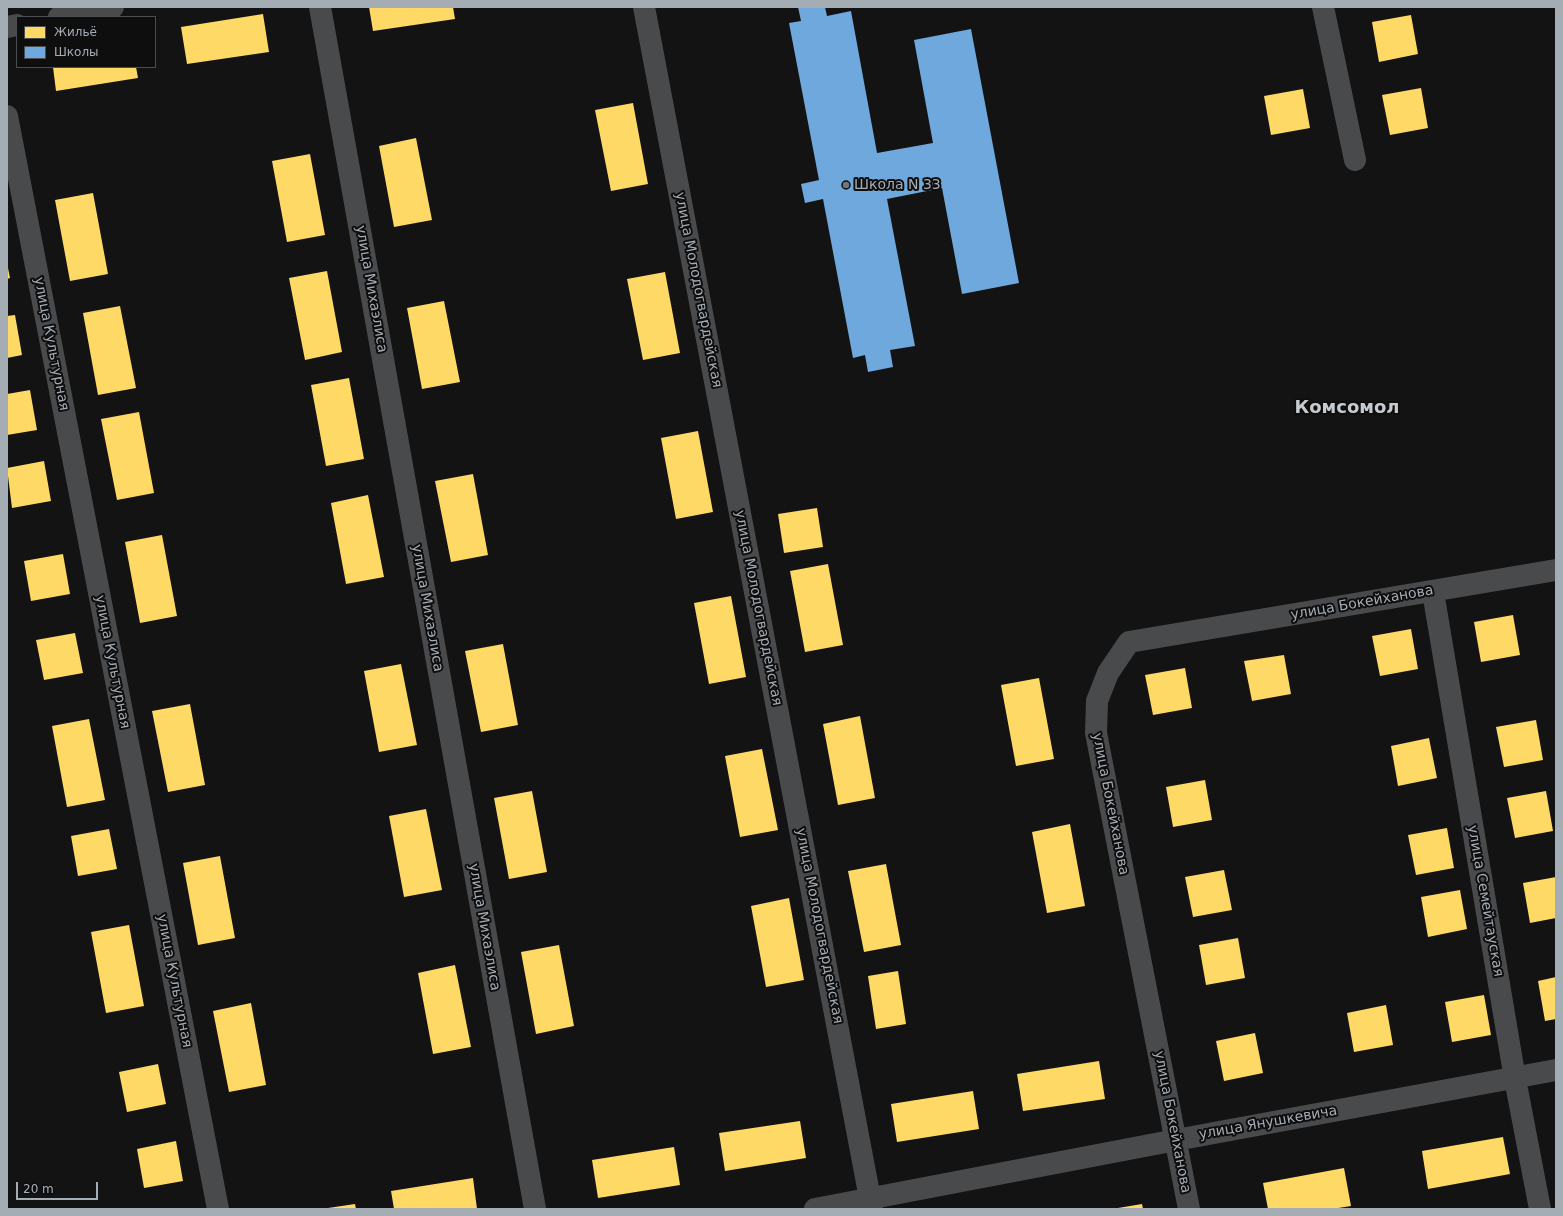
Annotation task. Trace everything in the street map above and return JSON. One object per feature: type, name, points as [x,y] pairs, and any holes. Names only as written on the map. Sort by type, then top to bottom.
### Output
[{"type":"street","points":[[64,16],[113,7]]},
{"type":"street","name":"улица Михаэлиса","points":[[320,7],[535,1209]]},
{"type":"street","name":"улица Молодогвардейская","points":[[644,7],[871,1204]]},
{"type":"street","points":[[1323,7],[1355,160]]},
{"type":"street","name":"улица Культурная","points":[[7,116],[218,1209]]},
{"type":"street","name":"улица Бокейханова","points":[[1189,1209],[1096,733],[1097,701],[1108,673],[1129,642],[1433,592],[1556,570]]},
{"type":"street","name":"улица Семейтауская","points":[[1433,592],[1515,1079],[1540,1209]]},
{"type":"street","name":"улица Янушкевича","points":[[815,1209],[871,1204],[1176,1140],[1515,1079],[1556,1070]]},
{"type":"building: Жильё","points":[[369,7],[453,7],[455,19],[373,31]]},
{"type":"building: Жильё","points":[[263,14],[269,52],[187,64],[181,27]]},
{"type":"building: Жильё","points":[[1411,15],[1418,54],[1379,62],[1372,22]]},
{"type":"building: Жильё","points":[[53,68],[136,68],[138,78],[56,91]]},
{"type":"building: Жильё","points":[[1421,88],[1428,128],[1390,135],[1382,95]]},
{"type":"building: Жильё","points":[[1303,89],[1310,128],[1271,135],[1264,96]]},
{"type":"building: Жильё","points":[[633,103],[648,184],[611,191],[595,110]]},
{"type":"building: Жильё","points":[[416,138],[432,220],[394,227],[379,146]]},
{"type":"building: Жильё","points":[[310,154],[325,235],[287,242],[272,161]]},
{"type":"building: Жильё","points":[[93,193],[108,274],[70,281],[55,200]]},
{"type":"building: Жильё","points":[[7,263],[10,278],[7,279]]},
{"type":"building: Жильё","points":[[327,271],[342,352],[305,360],[289,278]]},
{"type":"building: Жильё","points":[[665,272],[680,353],[643,360],[627,279]]},
{"type":"building: Жильё","points":[[444,301],[460,382],[422,389],[407,308]]},
{"type":"building: Жильё","points":[[120,306],[136,388],[98,395],[83,313]]},
{"type":"building: Жильё","points":[[15,315],[22,355],[7,358],[7,316]]},
{"type":"building: Жильё","points":[[349,378],[364,459],[326,466],[311,385]]},
{"type":"building: Жильё","points":[[30,390],[37,430],[7,435],[7,394]]},
{"type":"building: Жильё","points":[[139,412],[154,493],[117,500],[101,419]]},
{"type":"building: Жильё","points":[[698,431],[713,512],[676,519],[661,438]]},
{"type":"building: Жильё","points":[[44,461],[51,501],[12,508],[7,468]]},
{"type":"building: Жильё","points":[[473,474],[488,555],[451,562],[435,481]]},
{"type":"building: Жильё","points":[[368,495],[384,577],[346,584],[331,503]]},
{"type":"building: Жильё","points":[[817,508],[823,547],[784,553],[778,514]]},
{"type":"building: Жильё","points":[[162,535],[177,616],[140,623],[125,542]]},
{"type":"building: Жильё","points":[[63,554],[70,594],[31,601],[24,561]]},
{"type":"building: Жильё","points":[[828,564],[843,645],[805,652],[790,571]]},
{"type":"building: Жильё","points":[[731,596],[746,677],[709,684],[694,603]]},
{"type":"building: Жильё","points":[[1513,615],[1520,655],[1481,662],[1474,622]]},
{"type":"building: Жильё","points":[[1411,629],[1418,669],[1380,676],[1372,636]]},
{"type":"building: Жильё","points":[[75,633],[83,673],[44,680],[36,640]]},
{"type":"building: Жильё","points":[[503,644],[518,725],[481,732],[465,651]]},
{"type":"building: Жильё","points":[[1284,655],[1291,694],[1252,701],[1244,661]]},
{"type":"building: Жильё","points":[[401,664],[417,745],[379,752],[364,671]]},
{"type":"building: Жильё","points":[[1185,668],[1192,708],[1153,715],[1145,675]]},
{"type":"building: Жильё","points":[[1039,678],[1054,759],[1016,766],[1001,685]]},
{"type":"building: Жильё","points":[[190,704],[205,785],[168,792],[152,711]]},
{"type":"building: Жильё","points":[[860,716],[875,798],[838,805],[823,724]]},
{"type":"building: Жильё","points":[[89,719],[105,800],[67,807],[52,726]]},
{"type":"building: Жильё","points":[[1536,720],[1543,760],[1504,767],[1496,727]]},
{"type":"building: Жильё","points":[[1429,738],[1437,778],[1398,786],[1391,746]]},
{"type":"building: Жильё","points":[[762,749],[778,830],[740,837],[725,756]]},
{"type":"building: Жильё","points":[[1205,780],[1212,820],[1173,827],[1166,787]]},
{"type":"building: Жильё","points":[[532,791],[547,872],[509,879],[494,798]]},
{"type":"building: Жильё","points":[[1546,791],[1553,831],[1515,838],[1507,798]]},
{"type":"building: Жильё","points":[[426,809],[442,890],[404,897],[389,816]]},
{"type":"building: Жильё","points":[[1070,824],[1085,906],[1047,913],[1032,832]]},
{"type":"building: Жильё","points":[[1447,828],[1454,868],[1416,875],[1408,835]]},
{"type":"building: Жильё","points":[[109,829],[117,869],[78,876],[71,836]]},
{"type":"building: Жильё","points":[[220,856],[235,938],[198,945],[183,863]]},
{"type":"building: Жильё","points":[[886,864],[901,945],[864,952],[848,871]]},
{"type":"building: Жильё","points":[[1224,870],[1232,910],[1193,917],[1185,877]]},
{"type":"building: Жильё","points":[[1556,877],[1556,918],[1530,923],[1523,883]]},
{"type":"building: Жильё","points":[[1460,890],[1467,929],[1428,937],[1421,897]]},
{"type":"building: Жильё","points":[[789,898],[804,980],[766,987],[751,906]]},
{"type":"building: Жильё","points":[[129,925],[144,1006],[106,1013],[91,932]]},
{"type":"building: Жильё","points":[[1238,938],[1245,978],[1206,985],[1199,945]]},
{"type":"building: Жильё","points":[[559,945],[574,1026],[536,1034],[521,952]]},
{"type":"building: Жильё","points":[[455,965],[471,1047],[433,1054],[418,973]]},
{"type":"building: Жильё","points":[[898,971],[906,1024],[876,1029],[868,976]]},
{"type":"building: Жильё","points":[[1556,977],[1556,1019],[1545,1021],[1538,981]]},
{"type":"building: Жильё","points":[[1484,995],[1491,1035],[1452,1042],[1445,1002]]},
{"type":"building: Жильё","points":[[251,1003],[266,1085],[229,1092],[213,1011]]},
{"type":"building: Жильё","points":[[1386,1005],[1393,1045],[1354,1052],[1347,1013]]},
{"type":"building: Жильё","points":[[1255,1033],[1263,1073],[1224,1081],[1216,1041]]},
{"type":"building: Жильё","points":[[1099,1061],[1105,1099],[1023,1111],[1017,1074]]},
{"type":"building: Жильё","points":[[158,1064],[166,1104],[127,1112],[119,1072]]},
{"type":"building: Жильё","points":[[973,1091],[979,1129],[897,1142],[891,1104]]},
{"type":"building: Жильё","points":[[800,1121],[806,1158],[725,1171],[719,1133]]},
{"type":"building: Жильё","points":[[1503,1137],[1510,1174],[1428,1189],[1422,1151]]},
{"type":"building: Жильё","points":[[176,1141],[183,1181],[144,1188],[137,1149]]},
{"type":"building: Жильё","points":[[674,1147],[680,1185],[598,1198],[592,1160]]},
{"type":"building: Жильё","points":[[1344,1168],[1351,1206],[1332,1209],[1268,1209],[1263,1183]]},
{"type":"building: Жильё","points":[[473,1178],[477,1209],[394,1209],[391,1191]]},
{"type":"building: Жильё","points":[[355,1204],[356,1209],[328,1209],[328,1208]]},
{"type":"building: Жильё","points":[[1142,1204],[1143,1209],[1118,1209],[1118,1208]]},
{"type":"building: Школы","points":[[798,7],[825,7],[827,16],[851,11],[877,153],[933,143],[914,40],[971,29],[1019,283],[962,294],[942,188],[887,199],[915,346],[890,350],[893,367],[868,372],[865,355],[853,358],[823,199],[805,203],[801,184],[819,180],[789,23],[801,21]]},
{"type":"place","name":"Школа N 33","points":[[846,185]]},
{"type":"district","name":"Комсомол","points":[[1347,408]]}]
